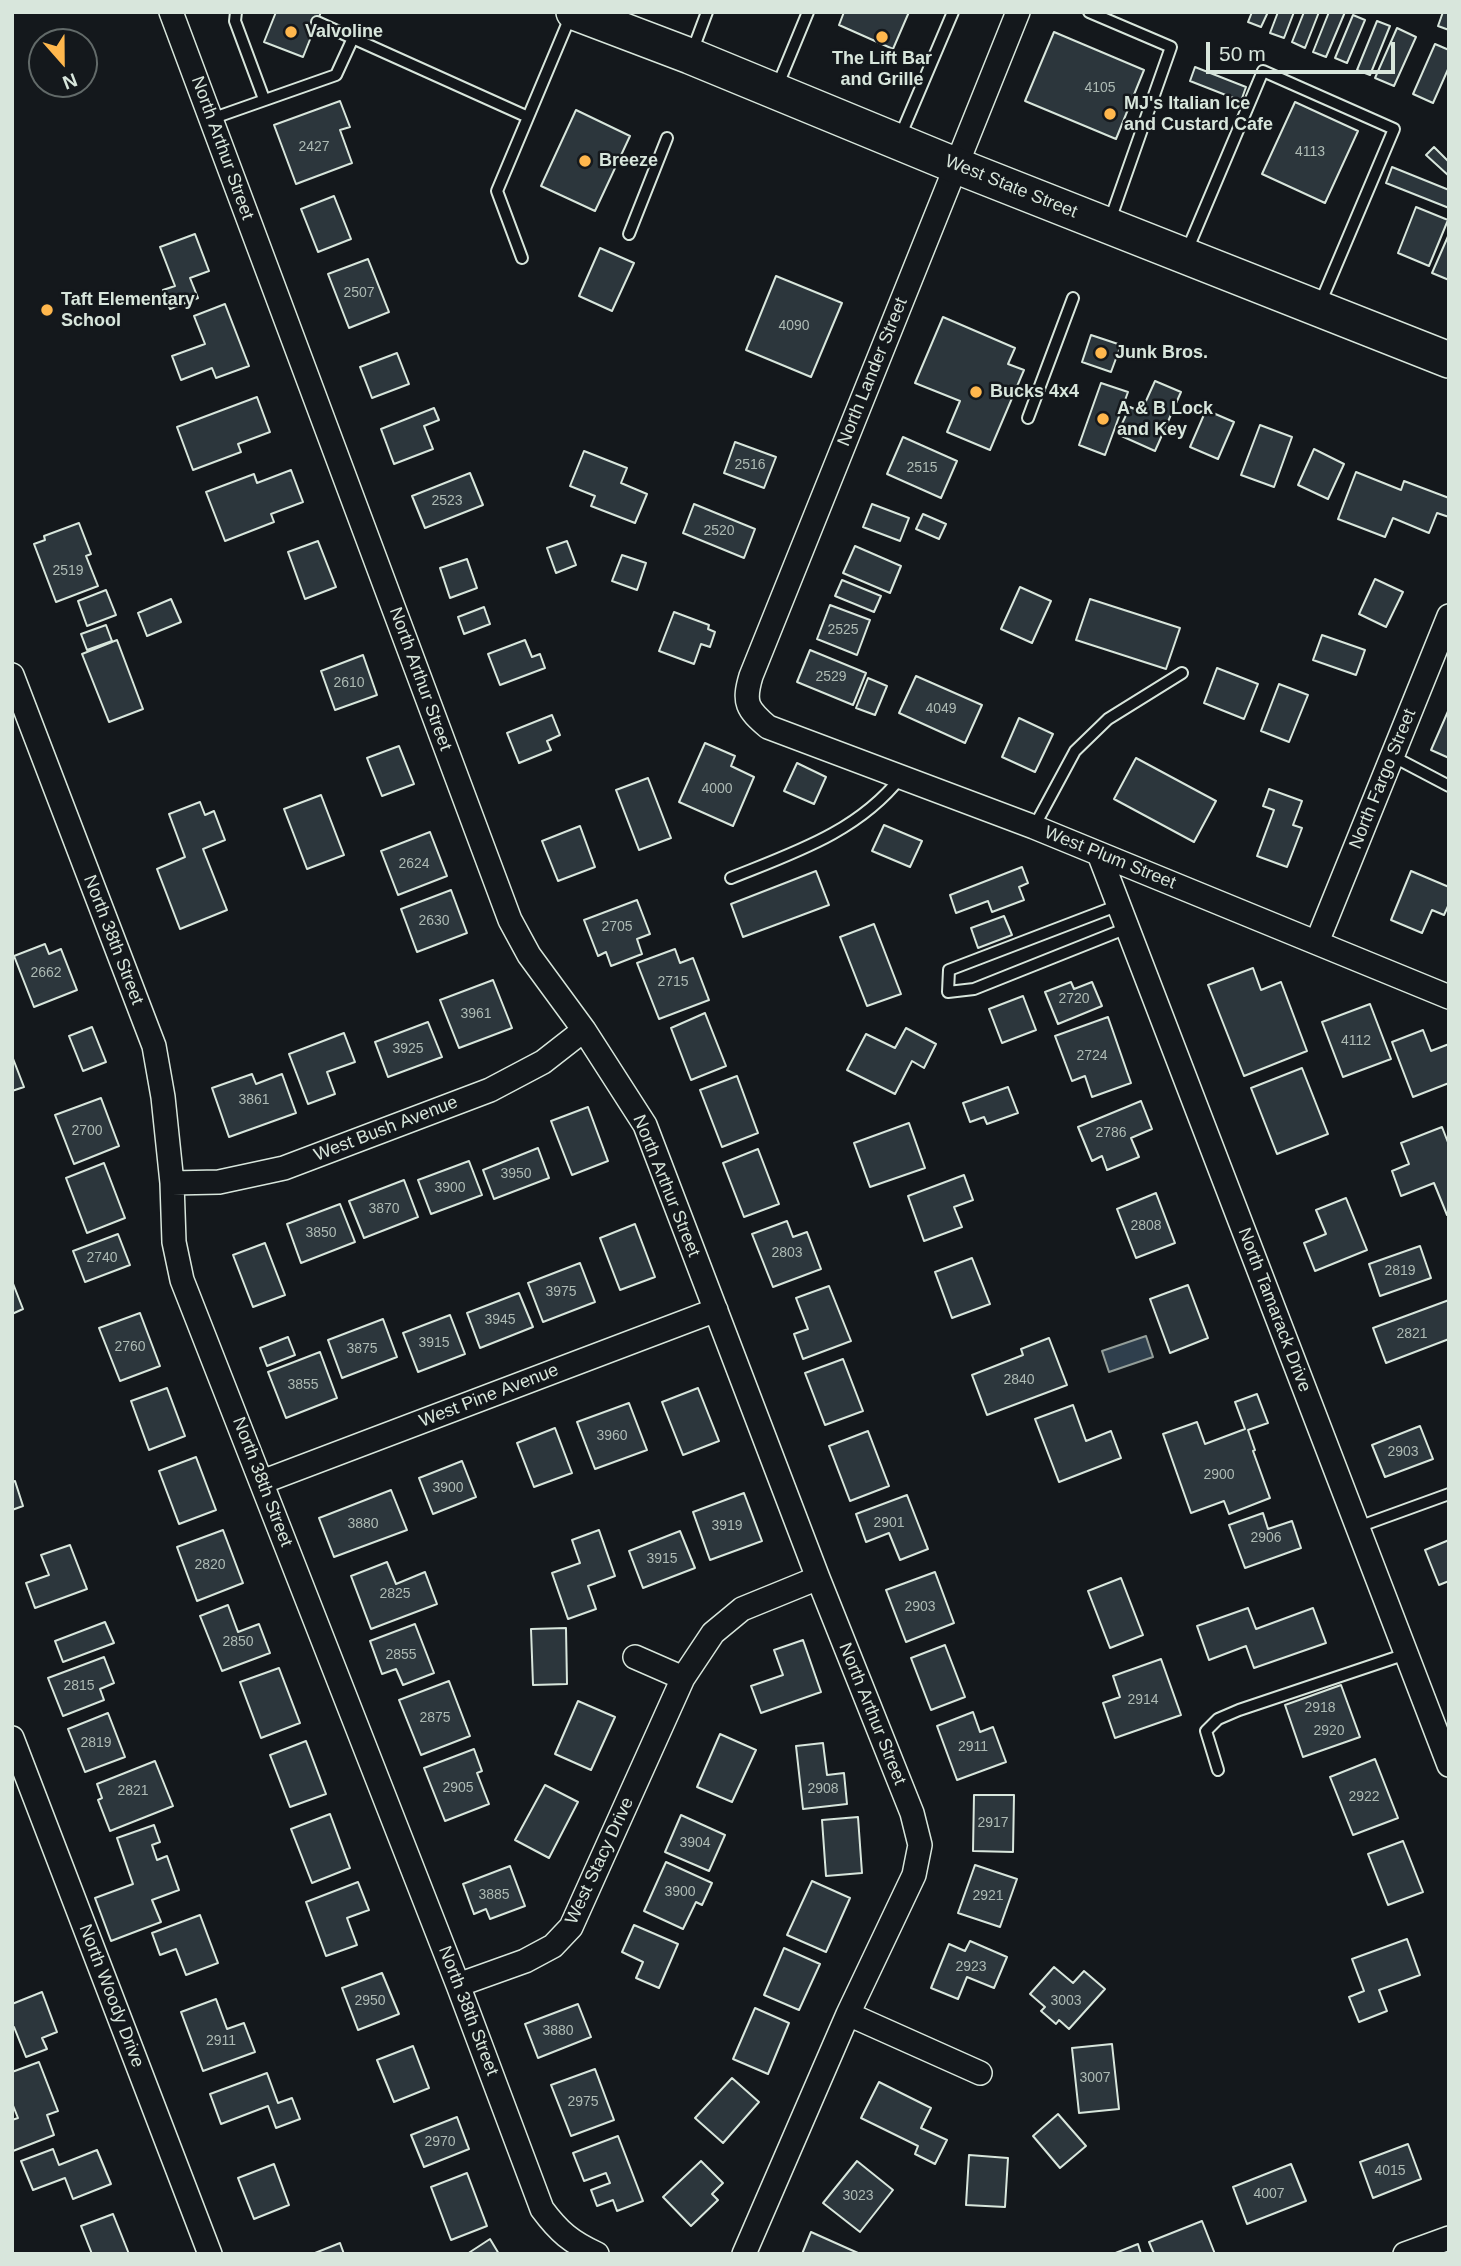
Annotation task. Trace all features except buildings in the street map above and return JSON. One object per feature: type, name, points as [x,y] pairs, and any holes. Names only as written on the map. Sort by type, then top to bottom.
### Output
[{"type":"main road","name":"West State Street","points":[[573,12],[611,18],[690,56],[898,142],[1449,360]]},
{"type":"street","name":"North Arthur Street","points":[[171,12],[509,920],[529,954],[584,1030],[645,1125],[818,1578],[912,1813],[920,1845],[914,1875],[848,2014],[744,2254]]},
{"type":"street","name":"North Lander Street","points":[[768,727],[751,712],[745,696],[751,676],[957,166],[1013,14]]},
{"type":"street","name":"North Fargo Street","points":[[1317,942],[1449,616]]},
{"type":"street","name":"North 38th Street","points":[[12,675],[154,1046],[163,1097],[172,1183],[174,1242],[182,1280],[458,1985],[542,2209],[558,2231],[597,2254]]},
{"type":"street","name":"West Plum Street","points":[[768,727],[1034,827],[1449,997]]},
{"type":"street","name":"North Tamarack Drive","points":[[1099,854],[1449,1765]]},
{"type":"street","name":"West Bush Avenue","points":[[172,1183],[219,1182],[284,1168],[491,1090],[543,1062],[584,1030]]},
{"type":"street","name":"West Pine Avenue","points":[[262,1482],[716,1310]]},
{"type":"street","name":"West Stacy Drive","points":[[458,1985],[525,1961],[553,1946],[571,1927],[683,1678],[713,1633],[742,1609],[818,1578]]},
{"type":"street","points":[[635,1657],[683,1678]]},
{"type":"street","name":"North Woody Drive","points":[[12,1738],[210,2254]]},
{"type":"street","points":[[848,2014],[979,2073]]},
{"type":"street","points":[[1405,2254],[1449,2238]]},
{"type":"lane","points":[[236,12],[235,21],[264,99]]},
{"type":"lane","points":[[522,258],[498,191],[573,12]]},
{"type":"lane","points":[[690,56],[708,12]]},
{"type":"lane","points":[[775,91],[808,12]]},
{"type":"lane","points":[[898,142],[953,12]]},
{"type":"lane","points":[[1089,12],[1171,47],[1108,225]]},
{"type":"lane","points":[[317,22],[528,117]]},
{"type":"lane","points":[[211,119],[336,75],[353,38]]},
{"type":"lane","points":[[1185,256],[1263,71],[1394,129],[1318,308]]},
{"type":"lane","points":[[629,234],[667,138]]},
{"type":"lane","points":[[1028,418],[1073,298]]},
{"type":"lane","points":[[1034,827],[1075,751],[1108,719],[1182,673]]},
{"type":"lane","points":[[1392,756],[1449,786]]},
{"type":"lane","points":[[731,878],[816,844],[846,827],[890,790],[901,777]]},
{"type":"lane","points":[[1119,905],[949,970],[948,992],[974,989],[1127,928]]},
{"type":"lane","points":[[1358,1527],[1449,1493]]},
{"type":"lane","points":[[1218,1770],[1206,1731],[1218,1719],[1406,1654]]},
{"type":"water","points":[[1146,1336],[1153,1357],[1109,1372],[1102,1351]]},
{"type":"place","name":"Valvoline","points":[[291,32]]},
{"type":"place","name":"The Lift Bar and Grille","points":[[882,37]]},
{"type":"place","name":"MJ's Italian Ice and Custard Cafe","points":[[1110,114]]},
{"type":"place","name":"Breeze","points":[[585,161]]},
{"type":"place","name":"Taft Elementary School","points":[[47,310]]},
{"type":"place","name":"Junk Bros.","points":[[1101,353]]},
{"type":"place","name":"Bucks 4x4","points":[[976,392]]},
{"type":"place","name":"A & B Lock and Key","points":[[1103,419]]}]
